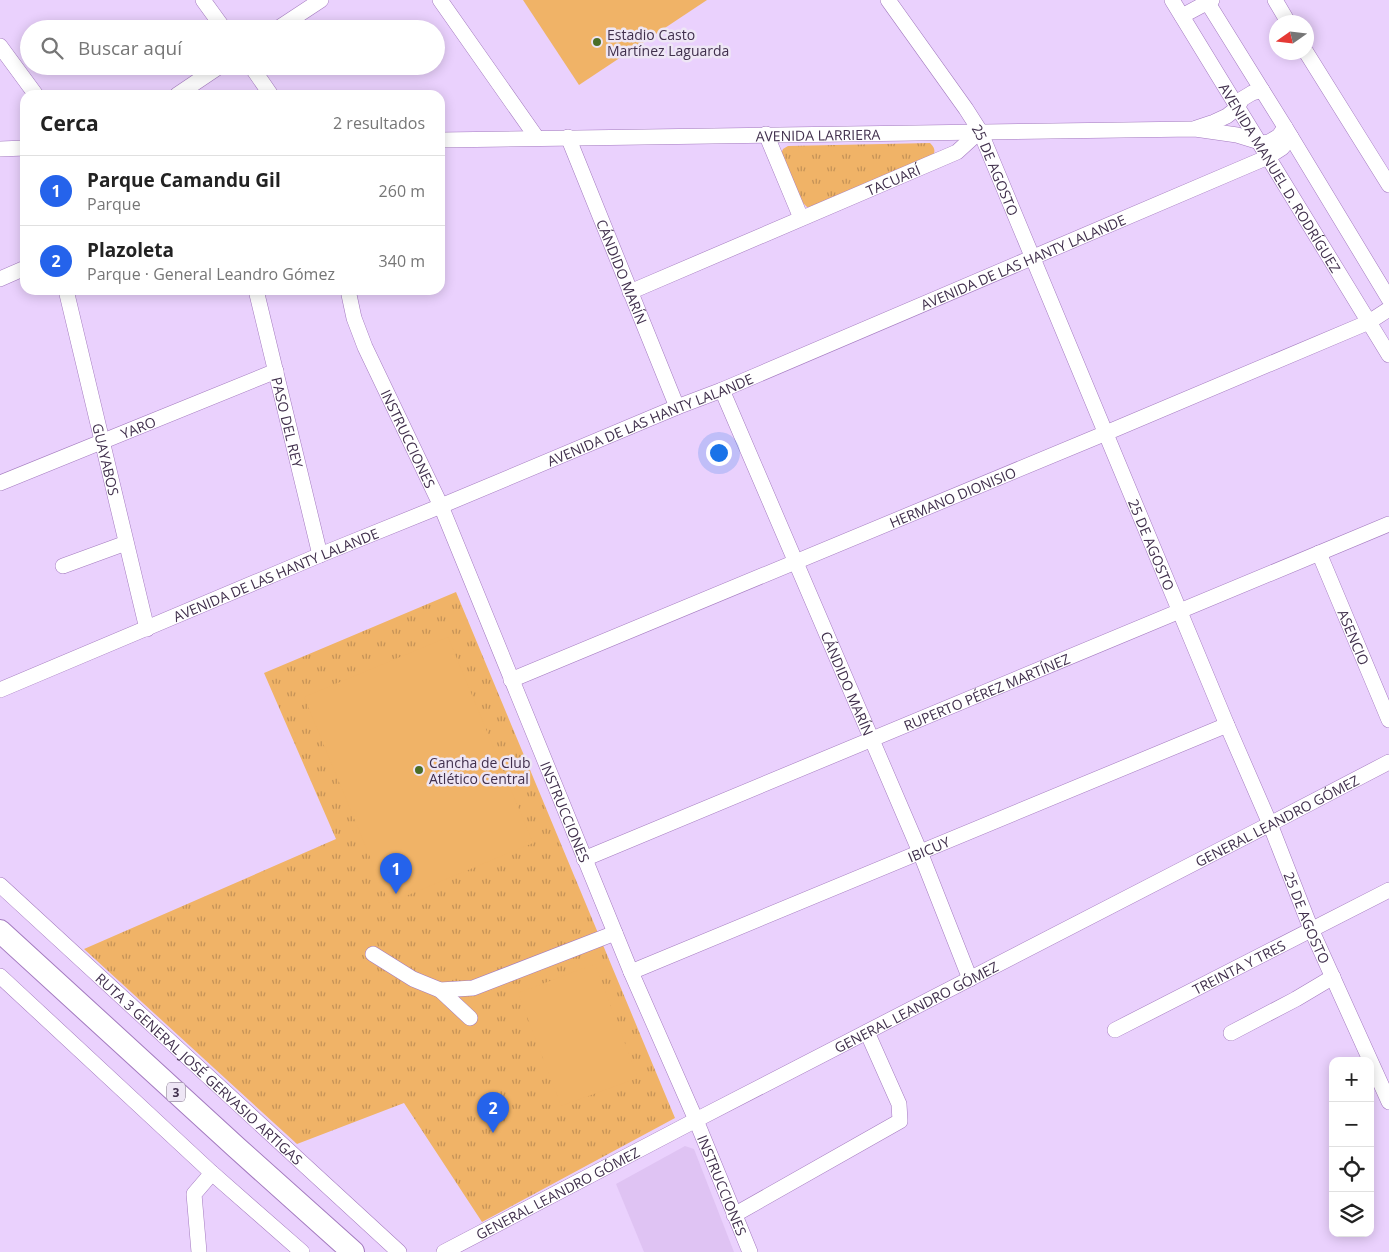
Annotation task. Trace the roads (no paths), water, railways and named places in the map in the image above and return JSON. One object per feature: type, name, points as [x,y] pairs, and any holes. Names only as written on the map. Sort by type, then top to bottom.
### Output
[{"type":"highway","name":"3","points":[[0,931],[353,1252]]},
{"type":"street","points":[[203,0],[217,20]]},
{"type":"street","points":[[291,20],[321,0]]},
{"type":"street","points":[[440,0],[537,138]]},
{"type":"street","name":"25 DE AGOSTO","points":[[888,0],[980,131],[1312,928],[1389,1102]]},
{"type":"street","name":"AVENIDA MANUEL D. RODRÍGUEZ","points":[[1172,0],[1389,355]]},
{"type":"street","points":[[1275,0],[1284,15]]},
{"type":"street","points":[[1182,16],[1208,1],[1389,299]]},
{"type":"street","points":[[0,46],[20,73]]},
{"type":"street","points":[[1311,60],[1389,185]]},
{"type":"street","points":[[21,75],[32,90]]},
{"type":"street","points":[[184,90],[207,75]]},
{"type":"street","points":[[257,75],[268,90]]},
{"type":"street","name":"AVENIDA LARRIERA","points":[[1195,128],[1227,116],[1237,108],[1246,96],[1262,90]]},
{"type":"street","name":"AVENIDA LARRIERA","points":[[445,140],[1195,128],[1237,135],[1258,141]]},
{"type":"street","name":"TACUARÍ","points":[[630,292],[957,152],[980,131]]},
{"type":"street","points":[[1258,141],[1269,142],[1288,132]]},
{"type":"street","name":"AVENIDA DE LAS HANTY LALANDE","points":[[0,690],[320,555],[722,390],[1268,157],[1282,148],[1288,132]]},
{"type":"street","points":[[766,134],[801,218]]},
{"type":"street","name":"CÁNDIDO MARÍN","points":[[568,137],[677,407]]},
{"type":"street","points":[[0,149],[20,148]]},
{"type":"street","points":[[0,279],[20,270]]},
{"type":"street","name":"GUAYABOS","points":[[67,295],[147,629]]},
{"type":"street","name":"PASO DEL REY","points":[[257,295],[320,555]]},
{"type":"street","name":"INSTRUCCIONES","points":[[349,295],[354,318],[365,347],[441,506],[630,972],[696,1120],[750,1252]]},
{"type":"street","name":"HERMANO DIONISIO","points":[[512,680],[1106,433],[1368,322],[1389,309]]},
{"type":"street","name":"YARO","points":[[0,484],[276,371]]},
{"type":"street","name":"CÁNDIDO MARÍN","points":[[722,390],[920,852],[970,979]]},
{"type":"street","name":"RUPERTO PÉREZ MARTÍNEZ","points":[[584,859],[1389,524]]},
{"type":"street","points":[[63,566],[126,543]]},
{"type":"street","name":"ASENCIO","points":[[1319,553],[1389,720]]},
{"type":"street","name":"IBICUY","points":[[630,972],[1227,724]]},
{"type":"street","name":"GENERAL LEANDRO GÓMEZ","points":[[444,1252],[1389,762]]},
{"type":"street","name":"RUTA 3 GENERAL JOSÉ GERVASIO ARTIGAS","points":[[0,885],[399,1252]]},
{"type":"street","name":"TREINTA Y TRES","points":[[1115,1030],[1389,890]]},
{"type":"street","points":[[440,990],[473,988],[615,934]]},
{"type":"street","points":[[373,954],[413,979],[440,990],[470,1018]]},
{"type":"street","points":[[0,976],[212,1173],[302,1252]]},
{"type":"street","points":[[1231,1033],[1333,977]]},
{"type":"street","points":[[734,1214],[900,1120],[899,1104],[867,1032]]},
{"type":"street","points":[[199,1252],[194,1194],[212,1173]]},
{"type":"place","name":"Estadio Casto Martínez Laguarda","points":[[597,42]]},
{"type":"place","name":"Cancha de Club Atlético Central","points":[[419,770]]},
{"type":"place","name":"Parque Camandu Gil","points":[[396,894]]},
{"type":"place","name":"Plazoleta","points":[[493,1133]]}]
